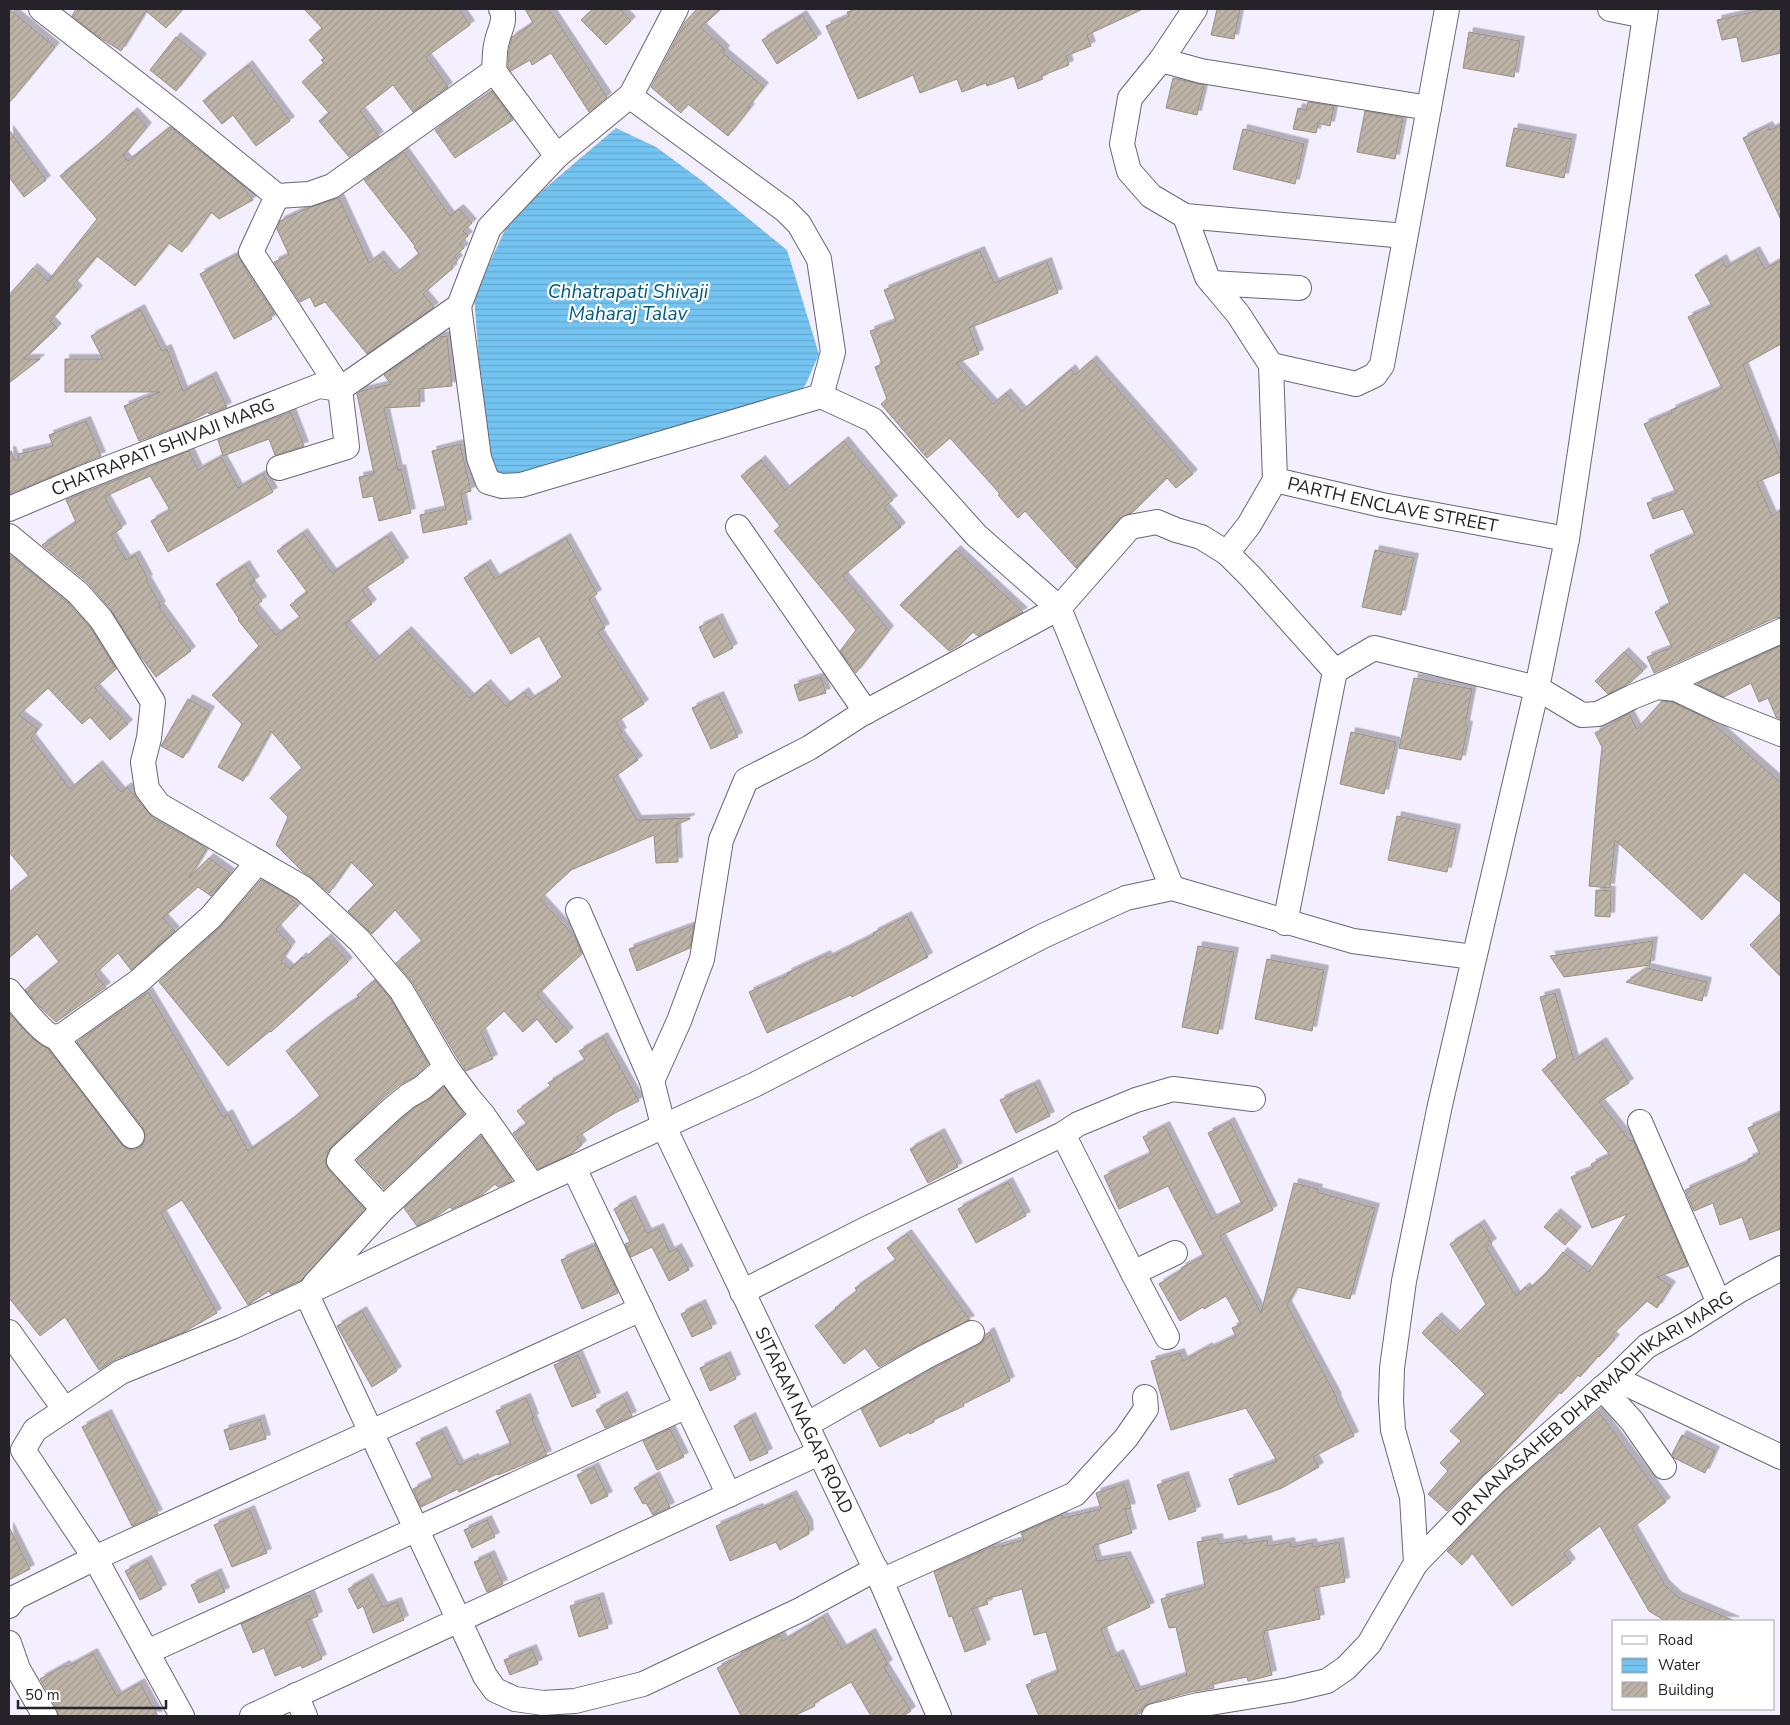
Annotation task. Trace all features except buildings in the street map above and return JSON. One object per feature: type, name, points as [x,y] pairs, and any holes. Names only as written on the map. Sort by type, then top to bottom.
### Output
[{"type":"street","points":[[41,9],[180,117],[276,196],[309,194],[332,186],[494,71]]},
{"type":"street","points":[[501,9],[503,23],[496,42],[494,71],[557,156]]},
{"type":"street","points":[[676,9],[631,95],[557,156],[489,228],[459,306],[479,458],[488,482],[502,486],[521,485],[821,396],[873,420],[976,535],[1059,608],[1172,888]]},
{"type":"street","points":[[1195,9],[1161,60],[1130,98],[1122,144],[1129,171],[1151,196],[1185,216],[1406,236]]},
{"type":"street","points":[[1271,365],[1356,384],[1375,374],[1382,365],[1447,9]]},
{"type":"street","points":[[1416,1563],[1412,1496],[1393,1430],[1391,1401],[1392,1368],[1406,1271],[1440,1105],[1537,688],[1567,538],[1646,12],[1610,9]]},
{"type":"street","points":[[1161,60],[1201,71],[1429,108]]},
{"type":"street","points":[[631,95],[635,100],[785,210],[799,224],[819,259],[833,352],[821,396]]},
{"type":"street","points":[[276,196],[251,252],[329,388],[347,447],[279,468]]},
{"type":"street","points":[[1185,216],[1207,277],[1238,314],[1271,365],[1275,480]]},
{"type":"street","points":[[1212,283],[1299,288]]},
{"type":"street","name":"CHATRAPATI SHIVAJI MARG","points":[[9,509],[80,479],[329,388],[459,306]]},
{"type":"street","name":"PARTH ENCLAVE STREET","points":[[1227,552],[1249,525],[1275,480],[1382,505],[1567,538]]},
{"type":"street","points":[[652,1081],[679,1021],[702,959],[721,840],[746,780],[809,748],[866,712],[1059,608],[1130,527],[1156,522],[1202,537],[1227,552],[1335,672]]},
{"type":"street","points":[[738,527],[866,712]]},
{"type":"street","points":[[9,536],[78,593],[101,619],[153,702],[149,738],[143,762],[147,789],[159,805],[303,888],[359,940],[401,990],[446,1067],[468,1098],[483,1115],[533,1186]]},
{"type":"street","points":[[1285,923],[1335,672],[1374,648],[1537,688],[1582,715],[1598,714],[1781,631]]},
{"type":"street","points":[[1657,687],[1676,689],[1720,710],[1781,734]]},
{"type":"street","points":[[56,1037],[63,1035],[139,981],[211,917],[258,862]]},
{"type":"street","points":[[182,1716],[95,1558],[23,1450],[35,1430],[122,1372],[306,1293],[663,1125],[754,1085],[1043,936],[1126,898],[1172,888],[1285,923],[1353,941],[1473,957]]},
{"type":"street","name":"SITARAM NAGAR ROAD","points":[[578,910],[652,1081],[663,1125],[878,1575],[940,1716]]},
{"type":"street","points":[[9,990],[29,1016],[48,1034],[56,1037],[132,1136]]},
{"type":"street","points":[[383,1209],[339,1161],[341,1156],[384,1115],[408,1096],[422,1088],[446,1067]]},
{"type":"street","points":[[742,1292],[866,1229],[1063,1134],[1078,1124],[1128,1104],[1173,1089],[1253,1099]]},
{"type":"street","points":[[306,1293],[383,1209],[483,1115]]},
{"type":"street","points":[[1640,1122],[1720,1303]]},
{"type":"street","points":[[1063,1134],[1167,1337]]},
{"type":"street","points":[[574,1168],[729,1495]]},
{"type":"street","points":[[1133,1273],[1174,1253]]},
{"type":"street","name":"DR NANASAHEB DHARMADHIKARI MARG","points":[[1157,1716],[1198,1704],[1289,1690],[1327,1681],[1346,1668],[1369,1644],[1416,1563],[1494,1483],[1608,1383],[1647,1346],[1685,1325],[1740,1290],[1781,1268]]},
{"type":"street","points":[[306,1293],[485,1676],[495,1690],[516,1699],[542,1702],[575,1701],[643,1684],[878,1575],[1075,1494],[1126,1438],[1146,1409],[1145,1397]]},
{"type":"street","points":[[9,1606],[16,1597],[95,1558],[641,1309]]},
{"type":"street","points":[[9,1332],[66,1410]]},
{"type":"street","points":[[806,1425],[925,1357],[972,1333]]},
{"type":"street","points":[[1608,1383],[1781,1457]]},
{"type":"street","points":[[1608,1383],[1664,1468]]},
{"type":"street","points":[[147,1652],[687,1406]]},
{"type":"street","points":[[252,1716],[301,1706],[458,1620],[819,1453]]},
{"type":"street","points":[[9,1643],[18,1669],[45,1716]]},
{"type":"water","name":"Chhatrapati Shivaji Maharaj Talav","points":[[616,128],[656,147],[701,180],[787,250],[819,354],[806,384],[794,400],[508,478],[493,476],[487,465],[474,296],[511,217]]}]
